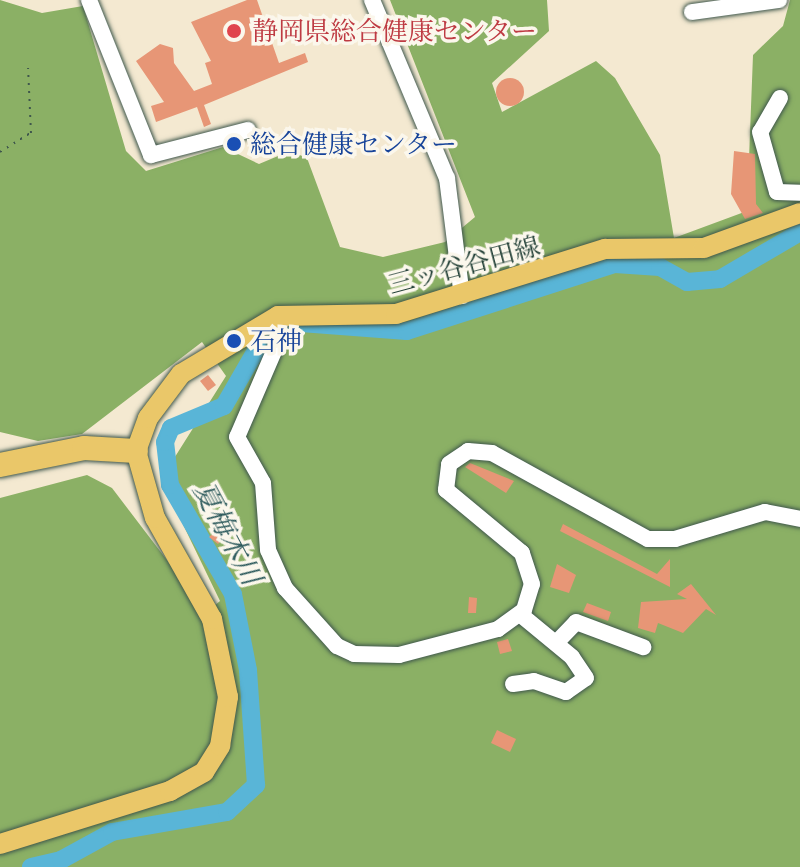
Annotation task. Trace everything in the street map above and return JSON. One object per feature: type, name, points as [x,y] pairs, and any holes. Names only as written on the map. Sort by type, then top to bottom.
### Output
[{"type":"highway","points":[[0,465],[84,448],[136,451]]},
{"type":"highway","points":[[0,476],[136,451]]},
{"type":"main road","name":"三ッ谷谷田線","points":[[136,451],[148,418],[181,374],[278,318],[396,314],[462,296],[605,249],[704,248],[800,213]]},
{"type":"main road","points":[[0,844],[170,791],[204,772],[220,746],[228,697],[212,619],[155,518],[136,451]]},
{"type":"street","points":[[89,0],[151,155],[248,130]]},
{"type":"street","points":[[372,0],[453,199],[462,296]]},
{"type":"street","points":[[692,12],[779,0]]},
{"type":"street","points":[[780,98],[760,132],[777,192],[800,193]]},
{"type":"street","points":[[278,318],[278,342],[237,437],[263,483],[276,570],[308,614],[337,646],[374,657],[498,629],[521,615],[532,584],[522,553],[446,490],[446,471],[460,453],[492,453],[648,539],[675,539],[765,512],[800,519]]},
{"type":"street","points":[[513,684],[534,681],[566,692],[583,683],[585,673],[556,643],[521,615]]},
{"type":"street","points":[[556,643],[576,622],[643,647]]},
{"type":"path","points":[[0,152],[31,133],[28,68]]},
{"type":"green space","points":[[0,0],[42,13],[83,6],[126,151],[146,171],[223,147],[259,164],[290,151],[307,158],[340,247],[383,257],[445,242],[475,217],[390,0],[547,0],[549,31],[492,83],[502,112],[596,61],[615,78],[660,155],[674,238],[747,211],[753,55],[783,26],[790,0],[800,0],[800,867],[0,867],[0,498],[87,475],[112,488],[179,576],[200,618],[220,601],[161,479],[226,376],[202,342],[82,434],[38,441],[0,432]]},
{"type":"building","points":[[247,0],[257,0],[279,63],[305,53],[308,62],[204,105],[211,124],[204,127],[197,107],[156,122],[151,106],[164,102],[136,61],[160,44],[173,48],[174,63],[194,91],[212,84],[205,63],[211,61],[191,22]]},
{"type":"building","points":[[510,78],[520,82],[524,92],[520,102],[510,106],[500,102],[496,92],[500,82]]},
{"type":"building","points":[[734,151],[755,154],[756,204],[763,213],[745,219],[731,194]]},
{"type":"building","points":[[208,375],[216,385],[208,391],[200,381]]},
{"type":"building","points":[[470,463],[514,481],[506,493],[465,467]]},
{"type":"building","points":[[563,524],[657,574],[670,559],[670,587],[560,531]]},
{"type":"building","points":[[222,526],[229,532],[218,544],[209,537]]},
{"type":"building","points":[[557,564],[576,575],[569,593],[550,587]]},
{"type":"building","points":[[691,584],[716,615],[706,609],[683,633],[658,623],[655,633],[638,628],[641,602],[687,599],[677,594]]},
{"type":"building","points":[[469,597],[477,598],[476,613],[468,613]]},
{"type":"building","points":[[587,603],[611,612],[608,621],[583,612]]},
{"type":"building","points":[[508,639],[512,651],[500,654],[497,642]]},
{"type":"building","points":[[497,730],[516,739],[510,752],[491,743]]},
{"type":"waterway","name":"夏梅木川","points":[[31,867],[61,860],[112,832],[227,812],[256,785],[248,670],[233,594],[170,485],[165,442],[171,428],[224,406],[261,342],[301,323],[407,331],[615,264],[660,267],[687,282],[720,279],[800,232]]},
{"type":"place","name":"静岡県総合健康センター","points":[[234,31]]},
{"type":"place","name":"総合健康センター","points":[[234,144]]},
{"type":"place","name":"石神","points":[[234,341]]}]
